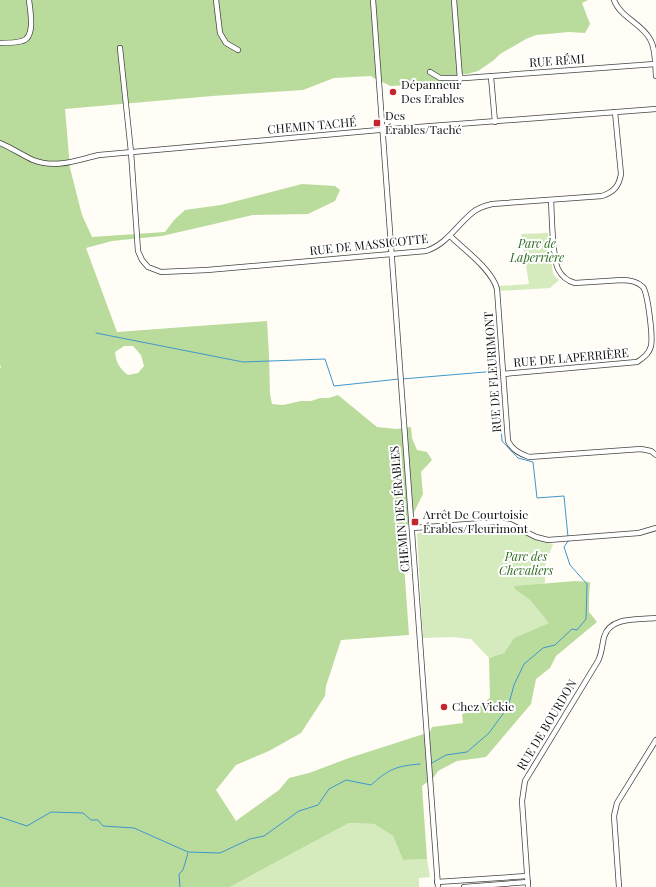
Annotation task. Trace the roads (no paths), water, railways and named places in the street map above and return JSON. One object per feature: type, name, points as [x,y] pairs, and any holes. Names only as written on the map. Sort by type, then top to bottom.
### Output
[{"type":"street","points":[[0,43],[22,42],[27,38],[31,28],[29,0]]},
{"type":"street","points":[[216,0],[220,33],[226,43],[238,50]]},
{"type":"street","name":"CHEMIN DES ÉRABLES","points":[[373,0],[437,884]]},
{"type":"street","points":[[454,0],[460,78]]},
{"type":"street","points":[[614,0],[619,10],[637,24],[650,39],[654,52],[656,76]]},
{"type":"street","name":"RUE DE MASSICOTTE","points":[[120,48],[131,152],[138,251],[142,260],[148,267],[161,272],[391,255],[426,251],[435,248],[450,236],[472,213],[481,207],[492,204],[602,196],[611,192],[617,187],[620,181],[621,166],[615,112]]},
{"type":"street","name":"RUE RÉMI","points":[[430,72],[440,78],[460,78],[655,64]]},
{"type":"street","points":[[491,76],[495,122]]},
{"type":"street","name":"CHEMIN TACHÉ","points":[[0,144],[11,148],[32,160],[49,165],[67,164],[100,155],[131,152],[383,130],[656,109]]},
{"type":"street","name":"RUE DE LAPERRIÈRE","points":[[503,374],[637,362],[646,356],[651,344],[647,296],[640,285],[628,280],[575,283],[569,281],[561,274],[554,253],[551,200]]},
{"type":"street","name":"RUE DE FLEURIMONT","points":[[450,236],[483,267],[496,283],[508,441],[513,448],[521,454],[529,457],[641,449],[651,451],[656,455]]},
{"type":"street","points":[[412,528],[497,522],[510,524],[536,537],[548,540],[639,533],[656,528]]},
{"type":"street","name":"RUE DE BOURDON","points":[[528,885],[522,802],[525,781],[598,661],[602,653],[604,638],[607,630],[619,621],[656,618]]},
{"type":"street","points":[[619,887],[614,816],[617,803],[656,740]]},
{"type":"street","points":[[651,749],[656,752]]},
{"type":"street","points":[[437,884],[527,876]]},
{"type":"street","points":[[495,878],[496,884]]},
{"type":"street","points":[[469,880],[470,887]]},
{"type":"street","points":[[464,887],[496,884],[528,885]]},
{"type":"waterway","points":[[96,333],[243,362],[325,359],[334,386],[399,379]]},
{"type":"waterway","points":[[402,379],[497,371],[502,441],[518,458],[533,462],[537,498],[564,496],[568,537]]},
{"type":"waterway","points":[[432,763],[446,755],[467,752],[489,733],[508,707],[514,685],[524,664],[543,648],[555,645],[572,629],[577,630],[586,619],[587,584],[570,565],[564,547],[569,540]]},
{"type":"waterway","points":[[0,817],[27,826],[51,812],[83,813],[91,820],[98,820],[103,826],[134,828],[188,852],[220,853],[250,839],[264,836],[299,811],[318,805],[329,789],[346,780],[371,785],[393,769],[420,764]]},
{"type":"waterway","points":[[180,887],[179,874],[183,870],[188,853]]},
{"type":"place","name":"Dépanneur Des Erables","points":[[393,92]]},
{"type":"place","name":"Des Érables/Taché","points":[[377,123]]},
{"type":"place","name":"Arrêt De Courtoisie Érables/Fleurimont","points":[[415,522]]},
{"type":"place","name":"Chez Vickie","points":[[444,707]]},
{"type":"park label","name":"Parc de Laperrière","points":[[537,251]]},
{"type":"park label","name":"Parc des Chevaliers","points":[[526,564]]}]
